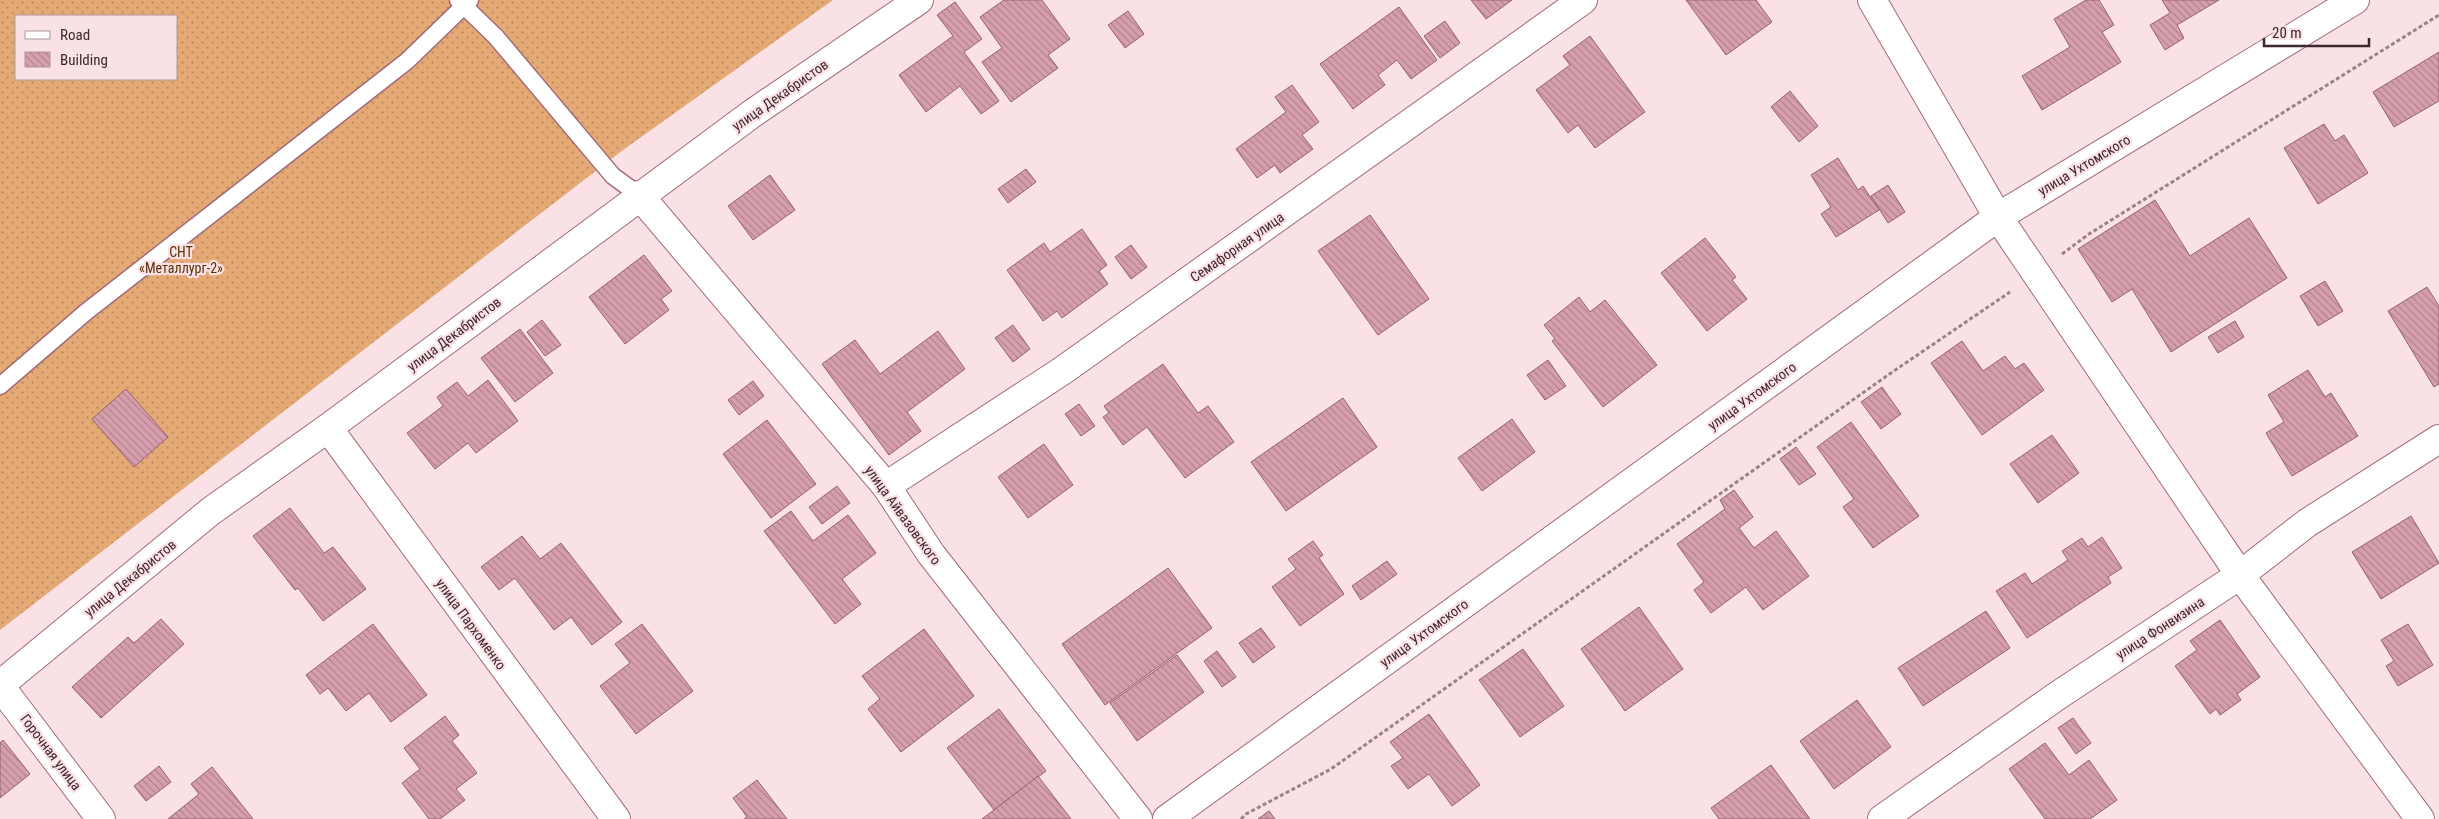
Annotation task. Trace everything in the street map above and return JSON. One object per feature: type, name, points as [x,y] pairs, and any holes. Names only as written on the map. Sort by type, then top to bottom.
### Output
[{"type":"street","name":"улица Декабристов","points":[[0,685],[211,511],[328,428],[752,113],[919,0]]},
{"type":"street","name":"Семафорная улица","points":[[886,486],[1062,371],[1583,0]]},
{"type":"street","points":[[1872,0],[1998,218],[2240,575],[2420,819]]},
{"type":"street","name":"улица Ухтомского","points":[[1167,819],[1998,218],[2355,0]]},
{"type":"street","name":"улица Айвазовского","points":[[638,196],[886,486],[931,554],[1138,819]]},
{"type":"street","name":"улица Пархоменко","points":[[328,428],[616,819]]},
{"type":"street","name":"улица Фонвизина","points":[[1882,819],[2057,696],[2240,575],[2307,523],[2439,439]]},
{"type":"street","name":"Горочная улица","points":[[0,685],[101,819]]},
{"type":"lane","points":[[0,386],[86,312],[408,61],[464,2],[496,37],[613,176],[638,196]]},
{"type":"path","points":[[1241,819],[1246,814],[1331,769],[1880,381],[2036,274],[2089,234],[2439,15]]},
{"type":"green space","name":"СНТ «Металлург-2»","points":[[0,0],[833,0],[623,150],[0,630]]},
{"type":"building","points":[[1004,0],[1042,0],[1070,39],[1048,55],[1058,68],[1011,102],[982,62],[1002,48],[980,17]]},
{"type":"building","points":[[1471,0],[1512,0],[1486,19]]},
{"type":"building","points":[[1686,0],[1756,0],[1772,22],[1726,55]]},
{"type":"building","points":[[2086,0],[2099,0],[2114,25],[2102,32],[2121,62],[2042,110],[2022,76],[2070,47],[2054,19]]},
{"type":"building","points":[[2162,0],[2219,0],[2177,25],[2184,38],[2165,50],[2150,25],[2170,13]]},
{"type":"building","points":[[955,2],[982,39],[964,52],[999,101],[981,114],[960,86],[926,112],[899,75],[953,36],[937,15]]},
{"type":"building","points":[[1399,7],[1437,60],[1411,79],[1397,60],[1378,75],[1385,85],[1353,109],[1320,64]]},
{"type":"building","points":[[1128,11],[1144,34],[1125,48],[1108,25]]},
{"type":"building","points":[[1445,21],[1460,43],[1440,58],[1424,36]]},
{"type":"building","points":[[1590,36],[1645,112],[1595,148],[1578,125],[1568,133],[1536,90],[1570,65],[1563,56]]},
{"type":"building","points":[[2439,52],[2439,101],[2394,127],[2373,92]]},
{"type":"building","points":[[1292,85],[1319,122],[1302,135],[1313,149],[1280,173],[1275,165],[1257,178],[1236,149],[1286,112],[1275,97]]},
{"type":"building","points":[[1790,91],[1818,126],[1799,142],[1771,107]]},
{"type":"building","points":[[2324,124],[2335,141],[2344,135],[2368,173],[2318,204],[2284,148]]},
{"type":"building","points":[[1838,158],[1858,190],[1863,186],[1879,210],[1836,237],[1821,214],[1831,207],[1811,175]]},
{"type":"building","points":[[1026,169],[1036,182],[1008,203],[998,189]]},
{"type":"building","points":[[770,175],[795,210],[753,240],[728,206]]},
{"type":"building","points":[[1888,185],[1905,212],[1888,223],[1871,196]]},
{"type":"building","points":[[2155,200],[2190,256],[2249,218],[2287,278],[2171,352],[2132,289],[2112,302],[2078,249]]},
{"type":"building","points":[[1370,215],[1429,299],[1378,335],[1318,251]]},
{"type":"building","points":[[1082,229],[1107,265],[1099,271],[1108,284],[1062,318],[1057,311],[1043,321],[1007,270],[1044,243],[1050,252]]},
{"type":"building","points":[[1705,238],[1736,277],[1732,280],[1747,299],[1707,331],[1661,273]]},
{"type":"building","points":[[1131,245],[1147,267],[1131,279],[1115,257]]},
{"type":"building","points":[[644,255],[672,291],[661,299],[669,310],[625,344],[589,297]]},
{"type":"building","points":[[2325,281],[2343,311],[2318,326],[2300,296]]},
{"type":"building","points":[[2427,287],[2439,306],[2439,384],[2434,387],[2388,311]]},
{"type":"building","points":[[1579,297],[1590,312],[1605,300],[1657,365],[1603,407],[1552,341],[1555,339],[1544,325]]},
{"type":"building","points":[[542,320],[561,345],[545,356],[527,332]]},
{"type":"building","points":[[2235,321],[2244,337],[2218,353],[2208,337]]},
{"type":"building","points":[[1013,325],[1030,349],[1013,362],[995,338]]},
{"type":"building","points":[[520,329],[553,373],[515,402],[481,358]]},
{"type":"building","points":[[938,331],[965,369],[907,412],[921,431],[889,455],[822,364],[855,340],[880,374]]},
{"type":"building","points":[[1962,341],[1983,371],[2005,356],[2015,369],[2024,363],[2044,390],[1982,435],[1931,363]]},
{"type":"building","points":[[1548,360],[1566,386],[1545,400],[1527,375]]},
{"type":"building","points":[[1163,364],[1198,413],[1208,406],[1234,442],[1185,478],[1147,427],[1123,445],[1103,417],[1109,413],[1104,406]]},
{"type":"building","points":[[2308,370],[2325,397],[2331,393],[2358,436],[2292,476],[2266,433],[2284,422],[2268,395]]},
{"type":"building","points":[[488,380],[518,421],[476,453],[468,443],[435,469],[407,433],[443,406],[437,397],[457,382],[468,396]]},
{"type":"building","points":[[753,381],[764,396],[739,415],[728,400]]},
{"type":"building","points":[[1882,387],[1901,414],[1881,429],[1861,402]]},
{"type":"building","points":[[126,389],[168,437],[134,467],[92,419]]},
{"type":"building","points":[[1343,398],[1377,447],[1286,511],[1251,462]]},
{"type":"building","points":[[1079,404],[1095,426],[1081,436],[1065,414]]},
{"type":"building","points":[[1512,419],[1535,452],[1482,491],[1458,458]]},
{"type":"building","points":[[767,420],[816,484],[771,518],[723,454]]},
{"type":"building","points":[[1851,422],[1919,516],[1873,548],[1843,507],[1854,499],[1817,447]]},
{"type":"building","points":[[2052,435],[2079,473],[2038,503],[2010,464]]},
{"type":"building","points":[[1044,444],[1073,485],[1028,518],[998,477]]},
{"type":"building","points":[[1796,447],[1816,474],[1799,485],[1780,459]]},
{"type":"building","points":[[837,486],[850,503],[822,524],[809,507]]},
{"type":"building","points":[[1734,490],[1753,517],[1739,528],[1754,548],[1776,531],[1809,576],[1763,610],[1746,587],[1711,613],[1694,590],[1704,582],[1677,544],[1725,509],[1720,500]]},
{"type":"building","points":[[290,508],[324,553],[333,547],[366,589],[323,621],[298,588],[295,590],[253,536]]},
{"type":"building","points":[[791,511],[813,541],[848,515],[876,553],[842,579],[861,604],[835,624],[764,531]]},
{"type":"building","points":[[2411,516],[2439,563],[2381,599],[2352,552]]},
{"type":"building","points":[[522,536],[540,559],[561,543],[622,622],[592,645],[571,617],[554,630],[515,578],[499,590],[481,567]]},
{"type":"building","points":[[2102,537],[2122,568],[2108,577],[2111,583],[2027,638],[1996,591],[2025,573],[2032,584],[2068,560],[2062,551],[2082,538],[2088,547]]},
{"type":"building","points":[[1313,541],[1323,555],[1319,558],[1344,594],[1300,626],[1272,587],[1296,569],[1288,559]]},
{"type":"building","points":[[1387,561],[1397,574],[1361,600],[1352,586]]},
{"type":"building","points":[[1168,568],[1212,628],[1105,705],[1062,644]]},
{"type":"building","points":[[1639,607],[1683,669],[1625,711],[1581,649]]},
{"type":"building","points":[[1986,611],[2010,648],[1923,706],[1898,668]]},
{"type":"building","points":[[161,619],[184,644],[101,718],[72,687],[128,637],[134,643]]},
{"type":"building","points":[[2220,620],[2260,677],[2237,694],[2241,700],[2220,715],[2216,709],[2210,714],[2175,666],[2197,650],[2190,641]]},
{"type":"building","points":[[373,624],[427,695],[391,722],[369,693],[346,711],[328,688],[320,694],[306,675]]},
{"type":"building","points":[[642,624],[693,691],[636,734],[600,686],[630,663],[615,644]]},
{"type":"building","points":[[2408,624],[2433,665],[2398,686],[2386,666],[2394,661],[2381,640]]},
{"type":"building","points":[[1261,628],[1275,647],[1253,663],[1239,643]]},
{"type":"building","points":[[924,629],[974,696],[901,752],[868,709],[880,699],[862,676]]},
{"type":"building","points":[[1523,649],[1564,706],[1520,737],[1479,680]]},
{"type":"building","points":[[1217,651],[1236,677],[1222,687],[1204,661]]},
{"type":"building","points":[[1177,655],[1204,692],[1137,741],[1110,703]]},
{"type":"building","points":[[1857,700],[1891,747],[1834,789],[1800,741]]},
{"type":"building","points":[[999,709],[1046,771],[994,810],[947,748]]},
{"type":"building","points":[[1429,714],[1480,785],[1452,806],[1429,774],[1408,789],[1391,766],[1403,758],[1390,742]]},
{"type":"building","points":[[445,716],[459,735],[452,741],[477,773],[456,789],[465,800],[440,819],[429,819],[402,783],[420,769],[404,748]]},
{"type":"building","points":[[2073,718],[2091,743],[2076,754],[2058,728]]},
{"type":"building","points":[[3,740],[30,774],[0,798],[0,743]]},
{"type":"building","points":[[2045,743],[2069,775],[2089,760],[2117,800],[2090,819],[2045,819],[2009,769]]},
{"type":"building","points":[[1771,765],[1810,819],[1719,819],[1711,808]]},
{"type":"building","points":[[159,766],[171,782],[146,801],[134,786]]},
{"type":"building","points":[[212,767],[253,819],[168,819],[199,794],[191,784]]},
{"type":"building","points":[[1038,776],[1071,819],[982,819],[994,810]]},
{"type":"building","points":[[757,780],[787,819],[744,819],[747,817],[733,798]]},
{"type":"building","points":[[1269,811],[1275,819],[1258,819]]}]
